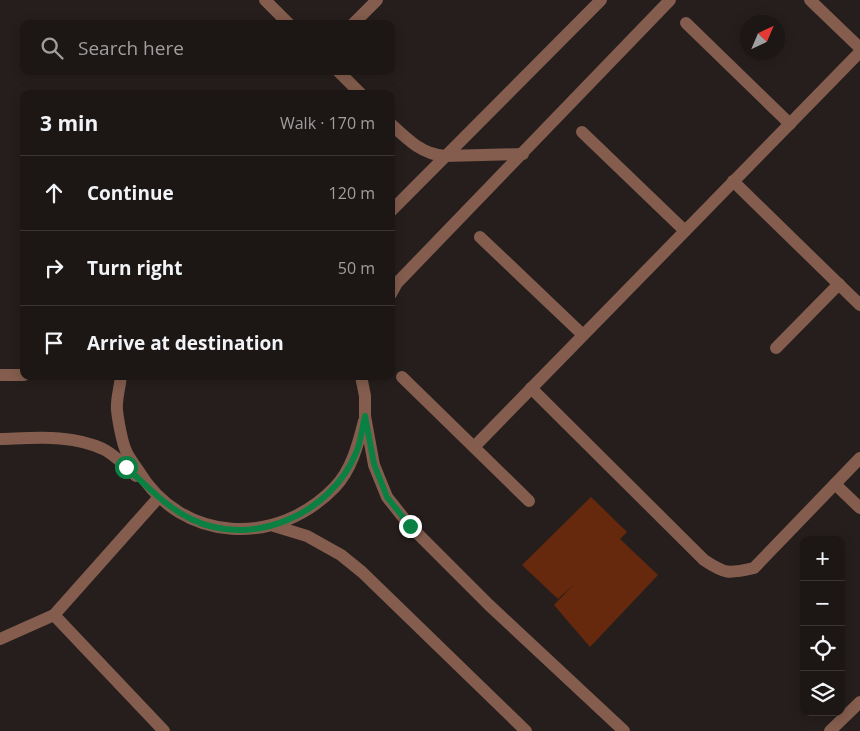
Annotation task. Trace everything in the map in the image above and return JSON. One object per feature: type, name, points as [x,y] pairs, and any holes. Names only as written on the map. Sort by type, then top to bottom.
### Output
[{"type":"street","points":[[265,0],[286,20]]},
{"type":"street","points":[[357,20],[377,0]]},
{"type":"street","points":[[395,207],[601,0]]},
{"type":"street","points":[[395,287],[670,0]]},
{"type":"street","points":[[474,447],[860,50],[810,0]]},
{"type":"street","points":[[686,23],[790,124]]},
{"type":"street","points":[[342,75],[356,90]]},
{"type":"street","points":[[395,128],[416,147],[432,155],[523,154]]},
{"type":"street","points":[[582,132],[685,231]]},
{"type":"street","points":[[733,181],[860,304]]},
{"type":"street","points":[[480,237],[584,335]]},
{"type":"street","points":[[776,348],[839,284]]},
{"type":"street","points":[[0,375],[20,375]]},
{"type":"street","points":[[402,377],[529,501]]},
{"type":"street","points":[[121,380],[117,410],[126,450],[147,486]]},
{"type":"street","points":[[362,380],[365,396]]},
{"type":"street","points":[[367,380],[365,416],[374,464],[387,497],[410,526],[489,605],[624,731]]},
{"type":"street","points":[[531,388],[704,560],[721,571],[737,572],[754,568],[860,458]]},
{"type":"street","points":[[0,439],[49,438],[80,441],[105,450],[168,505],[192,520],[219,528],[247,530],[274,526],[309,510],[337,486],[356,453],[365,416]]},
{"type":"street","points":[[835,484],[860,508]]},
{"type":"street","points":[[0,639],[54,615],[159,497]]},
{"type":"street","points":[[274,526],[307,536],[341,555],[362,572],[526,731]]},
{"type":"street","points":[[54,615],[164,731]]},
{"type":"street","points":[[830,731],[860,702]]},
{"type":"shaded area","points":[[591,497],[627,532],[620,539],[658,575],[590,647],[554,605],[574,584],[558,599],[522,565]]},
{"type":"route","points":[[126,467],[168,505],[192,520],[219,528],[247,530],[274,526],[309,510],[337,486],[356,453],[365,416],[374,464],[387,497],[410,526]]}]
